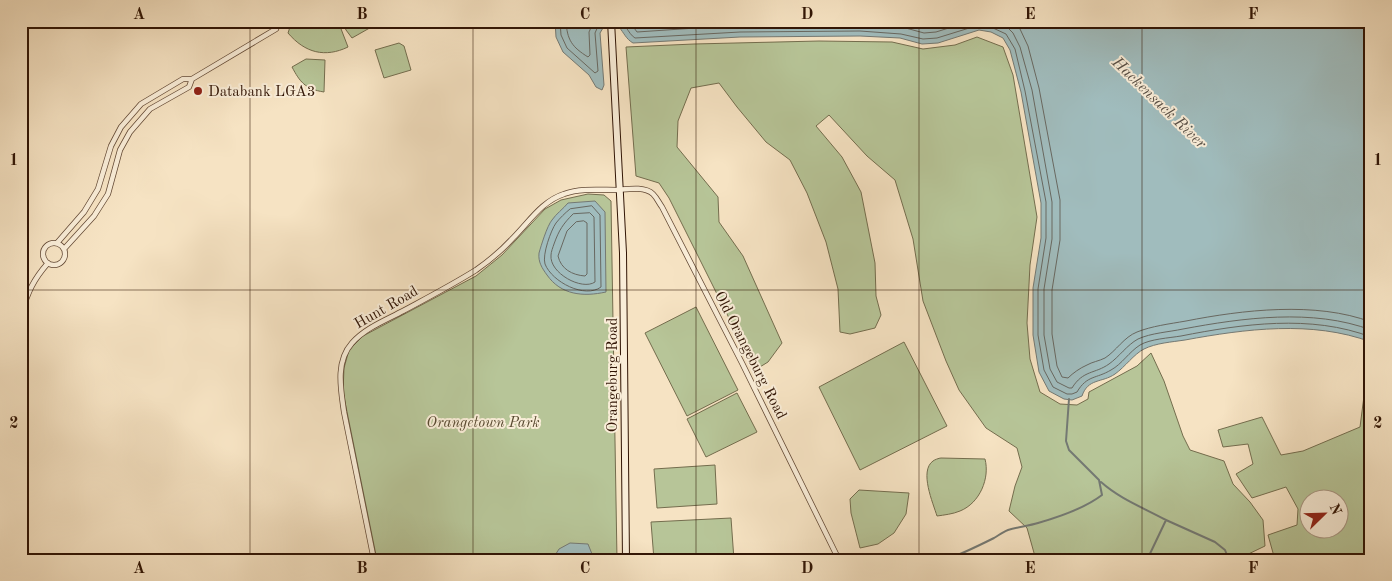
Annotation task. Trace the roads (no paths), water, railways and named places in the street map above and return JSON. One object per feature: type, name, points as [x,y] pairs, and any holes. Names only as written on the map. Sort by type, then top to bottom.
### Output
[{"type":"main road","name":"Orangeburg Road","points":[[611,21],[623,253],[626,560]]},
{"type":"street","points":[[57,243],[84,212],[99,188],[110,146],[121,127],[141,104],[183,79],[192,79],[276,29]]},
{"type":"street","points":[[64,249],[94,216],[108,192],[120,150],[130,132],[150,109],[189,87],[192,79]]},
{"type":"street","points":[[99,188],[108,192]]},
{"type":"street","name":"Old Orangeburg Road","points":[[620,190],[636,189],[649,191],[662,207],[742,363],[839,560]]},
{"type":"street","name":"Hunt Road","points":[[374,560],[340,389],[340,372],[344,357],[351,344],[373,327],[477,269],[499,252],[540,208],[554,198],[574,192],[620,190]]},
{"type":"street","points":[[78,219],[85,225]]},
{"type":"street","points":[[50,243],[57,243],[64,249],[65,257],[61,263],[54,265],[44,259],[45,248],[50,243]]},
{"type":"street","points":[[21,314],[34,281],[48,262]]},
{"type":"water","name":"Hackensack River","points":[[555,21],[1371,21],[1371,342],[1349,335],[1325,331],[1278,329],[1255,330],[1164,343],[1140,351],[1115,374],[1088,386],[1082,396],[1072,400],[1064,399],[1049,391],[1039,372],[1033,335],[1033,288],[1041,238],[1041,203],[1021,92],[1010,50],[1003,38],[991,32],[979,30],[938,43],[922,44],[900,38],[860,36],[740,37],[633,43],[619,27],[603,28],[600,33],[604,85],[602,90],[596,87],[589,75],[563,52],[556,37]]},
{"type":"water","points":[[595,201],[605,212],[606,292],[597,294],[573,293],[553,282],[541,265],[539,253],[550,223],[568,203]]},
{"type":"water","points":[[570,543],[588,544],[592,554],[591,560],[552,560],[559,549]]},
{"type":"waterway","points":[[945,560],[976,547],[1008,530],[1072,512],[1102,495],[1099,480],[1069,450],[1066,441],[1069,399]]},
{"type":"waterway","points":[[1101,482],[1124,498],[1166,520],[1147,560]]},
{"type":"waterway","points":[[1166,520],[1215,542],[1225,550],[1229,560]]},
{"type":"place","name":"Databank LGA3","points":[[198,91]]},
{"type":"park label","name":"Orangetown Park","points":[[483,422]]}]
